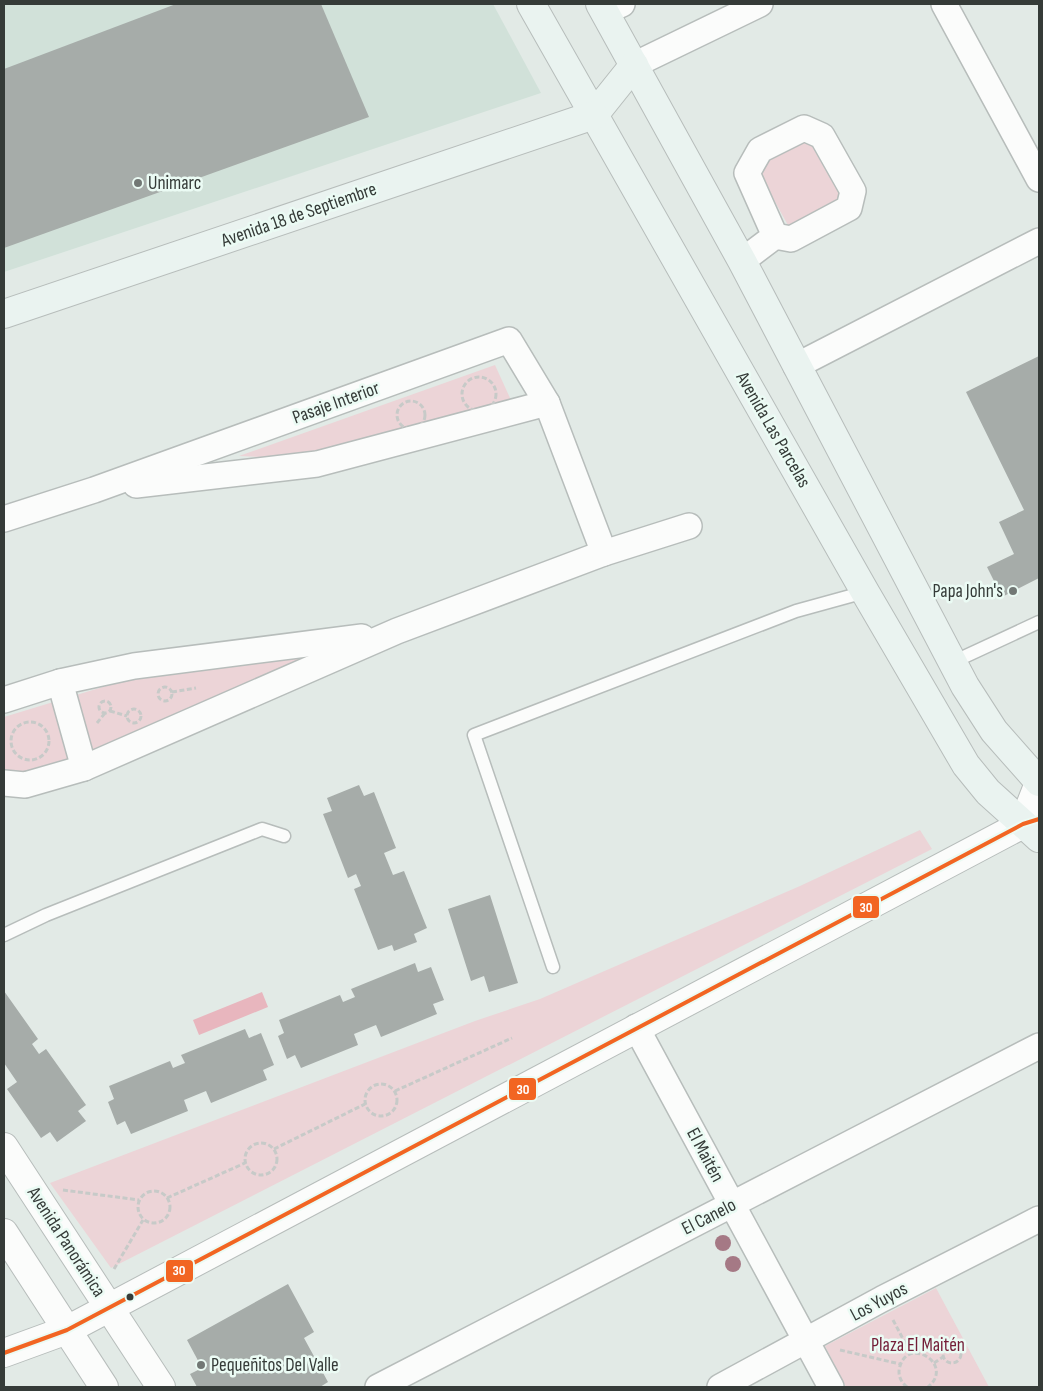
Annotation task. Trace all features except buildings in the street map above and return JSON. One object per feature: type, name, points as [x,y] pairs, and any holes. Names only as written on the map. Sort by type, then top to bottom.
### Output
[{"type":"main road","name":"Avenida Las Parcelas","points":[[531,4],[865,592],[966,765],[988,792],[1034,827]]},
{"type":"main road","points":[[609,7],[634,65],[742,261],[979,709],[994,731],[1039,782]]},
{"type":"main road","points":[[594,115],[634,65]]},
{"type":"main road","name":"Avenida 18 de Septiembre","points":[[4,314],[594,115]]},
{"type":"street","points":[[634,65],[760,4]]},
{"type":"street","points":[[944,4],[1037,169]]},
{"type":"street","points":[[742,261],[775,236],[791,239],[849,208],[853,191],[822,136],[804,128],[760,150],[747,173],[775,236]]},
{"type":"street","points":[[796,366],[1039,240]]},
{"type":"street","name":"Pasaje Interior","points":[[4,519],[94,490],[509,340],[547,403],[604,552]]},
{"type":"street","name":"Pasaje Interior","points":[[94,490],[317,464],[547,403]]},
{"type":"street","points":[[4,783],[25,785],[84,768],[397,631],[604,552],[689,526]]},
{"type":"street","points":[[4,700],[60,682],[134,666],[282,649],[397,631]]},
{"type":"street","points":[[60,682],[84,768]]},
{"type":"street","points":[[4,1353],[67,1330],[104,1300],[636,1027],[1034,827],[1039,782]]},
{"type":"street","name":"El Maitén","points":[[636,1027],[832,1387]]},
{"type":"street","name":"El Canelo","points":[[378,1387],[1039,1046]]},
{"type":"street","name":"Avenida Panorámica","points":[[4,1147],[161,1387]]},
{"type":"street","name":"Los Yuyos","points":[[720,1387],[807,1342],[882,1299],[1039,1219]]},
{"type":"street","points":[[4,1233],[104,1387]]},
{"type":"lane","points":[[553,967],[474,735],[796,611],[865,592]]},
{"type":"lane","points":[[953,662],[1039,622]]},
{"type":"lane","points":[[4,934],[46,915],[262,829],[284,836]]},
{"type":"path","points":[[167,687],[172,692],[172,696],[167,701],[158,696],[162,688],[167,687]]},
{"type":"path","points":[[172,692],[196,688]]},
{"type":"path","points":[[110,711],[112,707],[109,702],[102,702],[99,705],[101,711],[107,713],[110,711],[128,716]]},
{"type":"path","points":[[134,709],[141,714],[141,719],[135,723],[130,722],[128,716],[129,712],[134,709]]},
{"type":"path","points":[[24,722],[36,722],[46,730],[49,743],[47,749],[38,758],[26,759],[15,752],[12,747],[12,735],[14,729],[24,722]]},
{"type":"path","points":[[395,1091],[512,1038]]},
{"type":"path","points":[[386,1084],[395,1091],[397,1105],[386,1116],[376,1116],[366,1104],[366,1093],[375,1085],[386,1084]]},
{"type":"path","points":[[274,1149],[366,1104]]},
{"type":"path","points":[[265,1143],[274,1149],[276,1164],[265,1174],[255,1174],[245,1163],[246,1152],[254,1144],[265,1143]]},
{"type":"path","points":[[167,1198],[245,1163]]},
{"type":"path","points":[[29,1185],[139,1200]]},
{"type":"path","points":[[152,1191],[163,1194],[167,1198],[170,1208],[167,1218],[158,1223],[143,1220],[138,1211],[139,1200],[142,1196],[152,1191]]},
{"type":"path","points":[[104,1300],[143,1220]]},
{"type":"path","points":[[882,1299],[910,1354]]},
{"type":"path","points":[[807,1342],[900,1364]]},
{"type":"path","points":[[949,1345],[955,1345],[960,1349],[961,1355],[956,1362],[950,1363],[943,1357],[943,1351],[949,1345]]},
{"type":"path","points":[[907,1387],[899,1376],[900,1364],[910,1354],[925,1354],[934,1363],[936,1375],[928,1387]]},
{"type":"path","points":[[934,1363],[943,1357]]},
{"type":"shaded area","name":"Unimarc","points":[[4,4],[493,4],[541,93],[4,272]]},
{"type":"shaded area","points":[[262,992],[268,1007],[199,1035],[193,1020]]},
{"type":"green space","points":[[807,137],[841,197],[789,227],[755,166]]},
{"type":"green space","points":[[495,365],[510,398],[500,412],[311,459],[239,456]]},
{"type":"green space","points":[[317,655],[95,754],[32,774],[8,773],[4,769],[4,717],[152,672]]},
{"type":"green space","points":[[920,830],[932,849],[111,1268],[50,1183],[475,1021],[540,999],[800,886]]},
{"type":"green space","name":"Plaza El Maitén","points":[[936,1288],[989,1387],[846,1387],[825,1346]]},
{"type":"transit line","name":"30","points":[[4,1353],[67,1330],[1023,824],[1039,819]]},
{"type":"place","name":"Unimarc","points":[[138,183]]},
{"type":"place","name":"Papa John's","points":[[1013,591]]},
{"type":"place","name":"Pequeñitos Del Valle","points":[[201,1365]]}]
